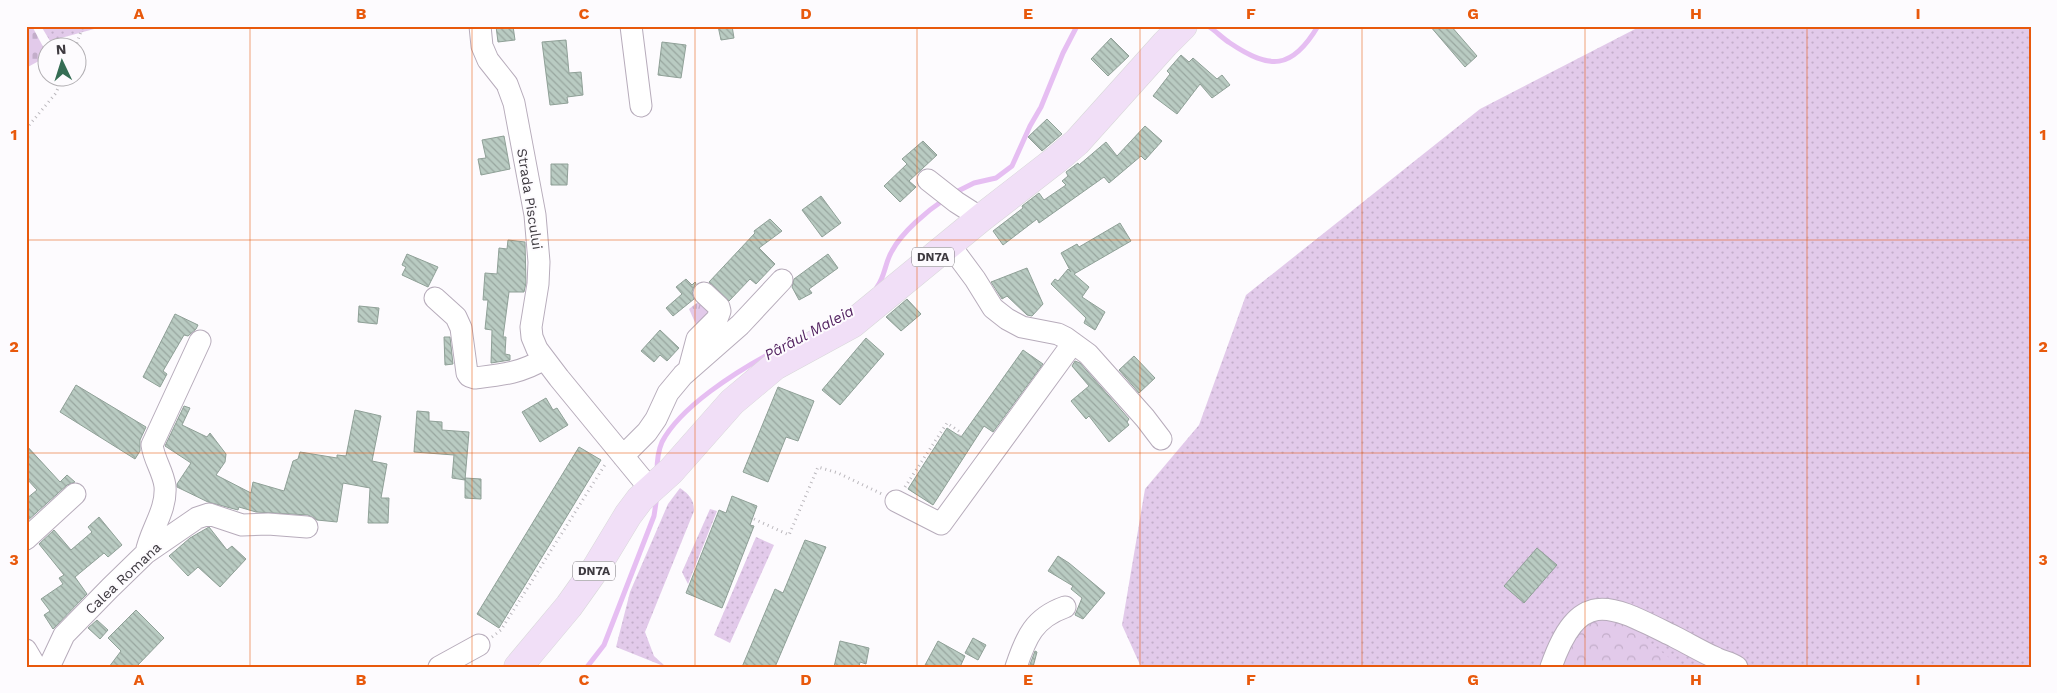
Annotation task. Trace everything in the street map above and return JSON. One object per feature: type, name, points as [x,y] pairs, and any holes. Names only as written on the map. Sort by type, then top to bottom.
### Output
[{"type":"main road","name":"DN7A","points":[[518,667],[569,606],[640,499],[671,471],[714,420],[756,382],[789,358],[852,324],[1076,142],[1183,26]]},
{"type":"street","name":"Strada Piscului","points":[[480,26],[482,46],[488,60],[507,84],[517,122],[538,239],[539,277],[531,327],[532,338],[544,359],[615,458],[651,490]]},
{"type":"street","points":[[631,26],[641,106]]},
{"type":"street","points":[[942,191],[981,218]]},
{"type":"street","points":[[949,244],[994,308],[1007,320],[1022,326],[1058,334],[1073,342],[1088,354],[1145,418],[1161,440]]},
{"type":"street","points":[[615,458],[647,432],[656,419],[668,393],[688,369],[740,325],[782,280]]},
{"type":"street","points":[[688,369],[697,339],[717,319],[720,311],[719,307],[704,293]]},
{"type":"street","points":[[435,298],[456,317],[461,328],[469,376],[475,378],[515,373],[531,367],[544,359]]},
{"type":"street","points":[[146,553],[159,520],[164,502],[165,488],[162,473],[154,458],[152,445],[200,341]]},
{"type":"street","points":[[896,501],[942,524],[1073,342]]},
{"type":"street","points":[[26,539],[75,494]]},
{"type":"street","name":"Calea Romana","points":[[49,667],[64,635],[110,588],[146,553],[197,518],[209,514],[242,525],[268,524],[306,527]]},
{"type":"street","points":[[1016,667],[1027,639],[1041,619],[1050,612],[1065,607]]},
{"type":"street","points":[[1551,667],[1564,634],[1574,621],[1592,610],[1604,608],[1632,615],[1737,667]]},
{"type":"street","points":[[439,667],[479,645]]},
{"type":"street","points":[[26,650],[36,667]]},
{"type":"path","points":[[79,38],[84,26]]},
{"type":"path","points":[[26,129],[58,88]]},
{"type":"path","points":[[754,519],[789,535],[818,467],[838,473],[896,501],[947,423],[960,432],[959,436]]},
{"type":"path","points":[[479,645],[501,630],[615,458]]},
{"type":"green space","points":[[26,26],[32,26],[38,38],[38,61],[26,68]]},
{"type":"green space","points":[[41,26],[105,26],[61,38],[48,38]]},
{"type":"green space","points":[[1641,26],[2031,26],[2031,667],[1141,667],[1122,625],[1145,489],[1199,425],[1246,295],[1480,109]]},
{"type":"green space","points":[[703,298],[715,308],[698,329],[689,309]]},
{"type":"green space","points":[[680,488],[691,498],[694,511],[645,632],[654,656],[666,667],[616,647],[630,592],[668,504]]},
{"type":"green space","points":[[710,509],[717,511],[688,584],[682,572]]},
{"type":"green space","points":[[756,537],[774,545],[730,643],[714,635]]},
{"type":"green space","points":[[1610,615],[1631,628],[1681,667],[1557,667],[1582,623]]},
{"type":"building","points":[[496,26],[513,26],[515,40],[498,42]]},
{"type":"building","points":[[718,26],[732,26],[734,38],[721,40]]},
{"type":"building","points":[[1430,26],[1451,26],[1477,56],[1465,67]]},
{"type":"building","points":[[1111,38],[1129,56],[1108,76],[1091,59]]},
{"type":"building","points":[[566,40],[569,73],[581,72],[583,95],[567,97],[568,103],[550,105],[542,42]]},
{"type":"building","points":[[662,42],[686,45],[681,78],[658,75]]},
{"type":"building","points":[[1181,55],[1189,62],[1193,58],[1217,79],[1222,75],[1230,85],[1212,98],[1200,84],[1177,114],[1153,96],[1170,74],[1167,71]]},
{"type":"building","points":[[1047,119],[1062,134],[1042,151],[1028,137]]},
{"type":"building","points":[[1145,126],[1162,141],[1145,160],[1141,156],[1109,183],[1104,177],[1039,223],[1037,219],[1003,245],[993,231],[1023,208],[1022,206],[1039,193],[1044,200],[1066,185],[1062,181],[1068,176],[1066,172],[1078,163],[1079,165],[1106,142],[1117,156]]},
{"type":"building","points":[[504,136],[510,169],[481,175],[478,159],[486,158],[482,140]]},
{"type":"building","points":[[923,141],[937,155],[909,181],[916,187],[900,202],[884,186],[907,164],[902,159]]},
{"type":"building","points":[[551,164],[568,164],[567,185],[551,185]]},
{"type":"building","points":[[821,196],[841,223],[822,237],[802,210]]},
{"type":"building","points":[[770,219],[782,231],[759,248],[775,264],[756,284],[750,279],[729,301],[709,282],[755,233],[754,231]]},
{"type":"building","points":[[1120,223],[1131,241],[1074,274],[1089,287],[1082,297],[1105,312],[1095,330],[1084,323],[1086,318],[1051,284],[1055,279],[1058,281],[1068,269],[1071,272],[1061,253],[1077,244],[1079,247]]},
{"type":"building","points":[[508,240],[525,242],[526,283],[524,292],[509,292],[503,337],[506,337],[505,354],[510,355],[510,360],[491,363],[492,330],[485,329],[488,300],[483,300],[485,273],[497,274],[499,248],[507,249]]},
{"type":"building","points":[[407,254],[438,267],[428,287],[402,275],[406,267],[402,265]]},
{"type":"building","points":[[828,254],[838,268],[809,289],[812,293],[799,300],[792,287],[794,279]]},
{"type":"building","points":[[1027,268],[1043,304],[1032,316],[1027,315],[1007,296],[1002,299],[991,282]]},
{"type":"building","points":[[686,279],[692,285],[696,283],[692,291],[694,299],[673,316],[666,308],[682,294],[676,287]]},
{"type":"building","points":[[907,299],[921,314],[901,331],[886,317]]},
{"type":"building","points":[[359,306],[379,308],[377,324],[358,322]]},
{"type":"building","points":[[175,314],[198,325],[188,336],[184,335],[163,371],[167,374],[160,387],[143,377]]},
{"type":"building","points":[[660,330],[679,348],[667,361],[660,355],[654,362],[641,351]]},
{"type":"building","points":[[444,337],[450,337],[453,364],[445,365]]},
{"type":"building","points":[[866,338],[884,354],[840,405],[822,390]]},
{"type":"building","points":[[1023,350],[1043,364],[993,432],[984,426],[933,505],[908,489],[947,428],[961,437]]},
{"type":"building","points":[[1134,356],[1155,378],[1139,393],[1119,370]]},
{"type":"building","points":[[1075,361],[1080,363],[1129,419],[1127,422],[1129,425],[1109,442],[1089,416],[1086,419],[1071,401],[1089,386],[1072,366]]},
{"type":"building","points":[[76,385],[146,427],[140,440],[140,451],[135,459],[60,412]]},
{"type":"building","points":[[778,387],[814,401],[798,441],[786,437],[768,482],[743,472]]},
{"type":"building","points":[[546,398],[553,410],[557,408],[568,425],[540,442],[522,412]]},
{"type":"building","points":[[184,406],[190,408],[182,425],[207,437],[210,433],[226,454],[225,462],[216,475],[251,493],[253,482],[284,491],[293,461],[298,459],[300,452],[337,458],[337,455],[346,456],[355,410],[381,416],[372,461],[387,464],[381,498],[389,498],[388,523],[368,523],[370,488],[343,483],[337,522],[317,520],[308,515],[256,512],[239,507],[238,510],[208,502],[177,487],[177,484],[191,463],[165,446]]},
{"type":"building","points":[[417,411],[429,412],[429,421],[442,422],[442,430],[469,432],[465,480],[452,478],[454,455],[414,452]]},
{"type":"building","points":[[26,445],[60,482],[67,475],[75,482],[67,485],[26,522],[26,499],[37,490],[26,478]]},
{"type":"building","points":[[579,447],[601,460],[499,628],[477,614]]},
{"type":"building","points":[[465,478],[481,479],[481,499],[465,498]]},
{"type":"building","points":[[732,496],[757,506],[750,525],[754,526],[722,608],[686,593],[719,510],[726,513]]},
{"type":"building","points":[[99,517],[122,545],[108,557],[104,553],[75,577],[87,594],[53,629],[44,615],[50,611],[41,599],[63,584],[59,578],[64,575],[39,544],[54,530],[71,550],[92,532],[88,527]]},
{"type":"building","points":[[209,527],[227,550],[232,546],[246,559],[220,587],[198,567],[188,576],[169,556],[190,538]]},
{"type":"building","points":[[805,540],[826,547],[775,667],[742,667],[775,589],[783,593]]},
{"type":"building","points":[[1537,548],[1557,565],[1524,603],[1504,586]]},
{"type":"building","points":[[1058,556],[1105,593],[1083,619],[1075,615],[1082,598],[1071,589],[1073,586],[1048,571]]},
{"type":"building","points":[[136,610],[164,638],[136,667],[109,667],[121,651],[108,638]]},
{"type":"building","points":[[97,620],[108,630],[100,639],[88,628]]},
{"type":"building","points":[[973,638],[986,645],[978,660],[965,653]]},
{"type":"building","points":[[840,641],[869,648],[866,664],[860,662],[859,667],[834,667]]},
{"type":"building","points":[[938,641],[965,656],[960,667],[924,667]]},
{"type":"building","points":[[1035,651],[1037,652],[1033,667],[1029,667]]},
{"type":"waterway","name":"Pârâul Maleia","points":[[954,193],[974,183],[996,178],[1012,166],[1077,26]]},
{"type":"waterway","name":"Pârâul Maleia","points":[[1208,26],[1244,52],[1269,61],[1289,58],[1299,51],[1318,26]]},
{"type":"waterway","name":"Pârâul Maleia","points":[[877,287],[896,244],[908,229],[945,199]]},
{"type":"waterway","name":"Pârâul Maleia","points":[[657,472],[662,442],[670,429],[682,416],[710,391],[771,353]]},
{"type":"waterway","name":"Pârâul Maleia","points":[[587,667],[604,645],[654,516],[657,496]]}]
